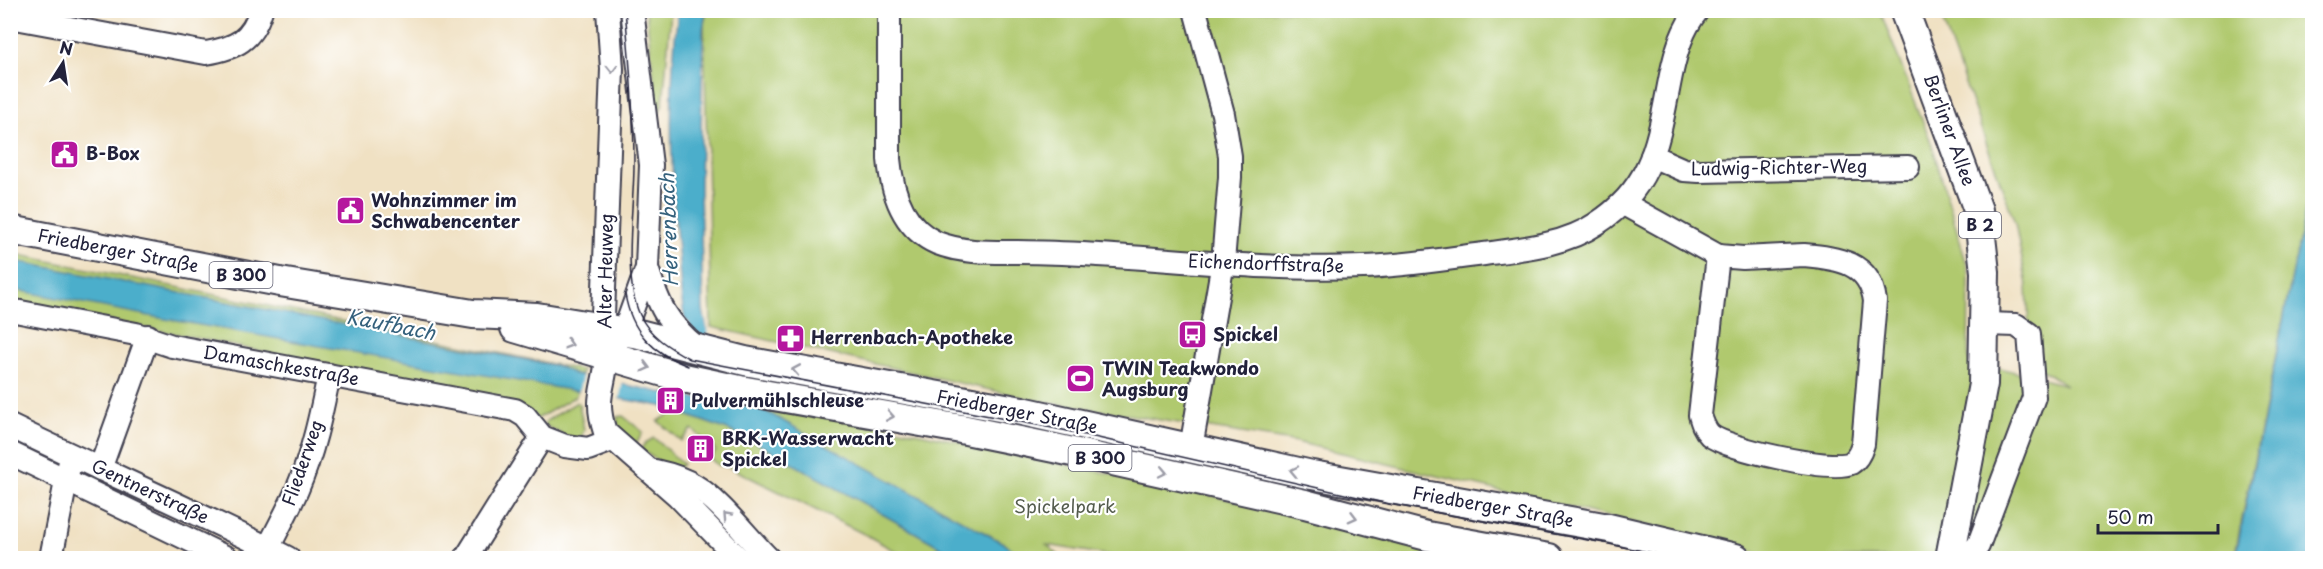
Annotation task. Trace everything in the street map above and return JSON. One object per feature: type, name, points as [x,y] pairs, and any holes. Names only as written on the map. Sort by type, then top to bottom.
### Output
[{"type":"main road","name":"Berliner Allee","points":[[1904,10],[1978,210],[1985,273],[1986,324],[1983,384],[1960,556]]},
{"type":"main road","name":"Friedberger Straße","points":[[10,230],[280,282],[473,314],[537,317],[683,341],[735,358],[1022,411],[1312,475],[1603,526],[1736,558]]},
{"type":"main road","name":"Friedberger Straße","points":[[473,314],[606,365],[1070,451],[1305,504],[1427,536],[1549,558]]},
{"type":"street","points":[[10,17],[206,53],[236,45],[248,36],[256,26],[261,10]]},
{"type":"street","name":"Alter Heuweg","points":[[608,10],[612,69],[603,306],[613,330],[599,400],[604,432],[612,440]]},
{"type":"street","name":"Alter Heuweg","points":[[613,330],[628,321],[647,268],[651,165],[632,10]]},
{"type":"street","name":"Eichendorffstraße","points":[[890,10],[891,184],[904,213],[924,236],[937,243],[966,251],[1056,253],[1293,267],[1363,267],[1494,252],[1568,238],[1594,225],[1624,204],[1637,187],[1652,156],[1680,40],[1698,10]]},
{"type":"street","points":[[1191,448],[1223,262],[1229,203],[1230,156],[1218,93],[1195,10]]},
{"type":"street","name":"Ludwig-Richter-Weg","points":[[1652,156],[1671,166],[1699,171],[1908,167]]},
{"type":"street","points":[[1624,204],[1718,256],[1743,258],[1804,255],[1823,257],[1852,264],[1865,274],[1873,287],[1875,301],[1863,444],[1860,454],[1854,461],[1840,465],[1828,465],[1775,456],[1718,440],[1703,426],[1700,403],[1718,256]]},
{"type":"street","points":[[647,268],[656,296],[683,341]]},
{"type":"street","name":"Damaschkestraße","points":[[10,310],[148,336],[172,346],[515,410],[525,416],[542,437]]},
{"type":"street","name":"Berliner Allee","points":[[1960,556],[1978,546],[2034,397],[2029,334],[2016,326],[1986,324]]},
{"type":"street","points":[[100,469],[148,336]]},
{"type":"street","name":"Fliederweg","points":[[268,548],[307,464],[329,375]]},
{"type":"street","name":"Gentnerstraße","points":[[10,426],[288,558]]},
{"type":"street","points":[[466,558],[542,437],[577,449],[594,448],[612,440],[678,496],[738,558]]},
{"type":"street","name":"Gentnerstraße","points":[[10,453],[227,558]]},
{"type":"street","points":[[51,558],[71,456]]},
{"type":"street","points":[[645,468],[696,486],[768,558]]},
{"type":"green space","points":[[646,11],[671,11],[663,103],[658,114]]},
{"type":"green space","points":[[707,11],[1880,11],[1932,145],[1969,272],[1968,360],[2066,385],[2033,364],[2027,285],[2015,223],[1939,11],[2312,11],[2312,168],[2304,218],[2234,558],[1780,558],[1292,441],[1035,400],[711,327],[704,24]]},
{"type":"green space","points":[[10,253],[582,370],[576,396],[537,419],[520,406],[188,336],[11,302]]},
{"type":"green space","name":"Spickelpark","points":[[770,401],[1503,558],[1125,558],[1047,545],[1062,558],[1025,558],[1003,543],[766,412]]},
{"type":"green space","points":[[577,402],[584,430],[580,440],[573,440],[544,425],[546,421]]},
{"type":"green space","points":[[675,411],[755,442],[960,558],[908,558],[729,467],[717,465],[710,458],[716,451],[692,429],[681,441],[658,421]]},
{"type":"green space","points":[[623,416],[643,432],[635,445],[619,426],[617,417]]},
{"type":"green space","points":[[654,438],[683,464],[678,469],[666,466],[641,450],[645,443]]},
{"type":"water","points":[[678,11],[706,11],[703,29],[700,188],[703,310],[707,331],[685,320],[681,294],[671,131]]},
{"type":"water","points":[[2312,168],[2312,558],[2235,558],[2304,218]]},
{"type":"water","points":[[10,260],[558,366],[574,374],[664,393],[760,408],[1003,543],[1025,558],[960,558],[755,442],[661,406],[160,318],[11,289]]},
{"type":"pier","points":[[583,373],[623,381],[619,401],[578,394]]},
{"type":"waterway","name":"Herrenbach","points":[[693,306],[703,347],[721,385],[726,389]]},
{"type":"tram line","points":[[625,10],[634,165],[630,242],[631,281],[640,315],[649,329],[668,346],[690,359],[1063,430],[1389,504],[1676,558]]},
{"type":"tram line","points":[[625,294],[632,319],[638,330],[654,348],[688,366]]},
{"type":"place","name":"B-Box","points":[[65,154]]},
{"type":"place","name":"Wohnzimmer im Schwabencenter","points":[[350,211]]},
{"type":"place","name":"Spickel","points":[[1192,335]]},
{"type":"place","name":"Herrenbach-Apotheke","points":[[790,338]]},
{"type":"place","name":"TWIN Teakwondo Augsburg","points":[[1081,379]]},
{"type":"place","name":"Pulvermühlschleuse","points":[[670,401]]},
{"type":"place","name":"BRK-Wasserwacht Spickel","points":[[701,449]]},
{"type":"water label","name":"Kaufbach","points":[[391,325]]}]
